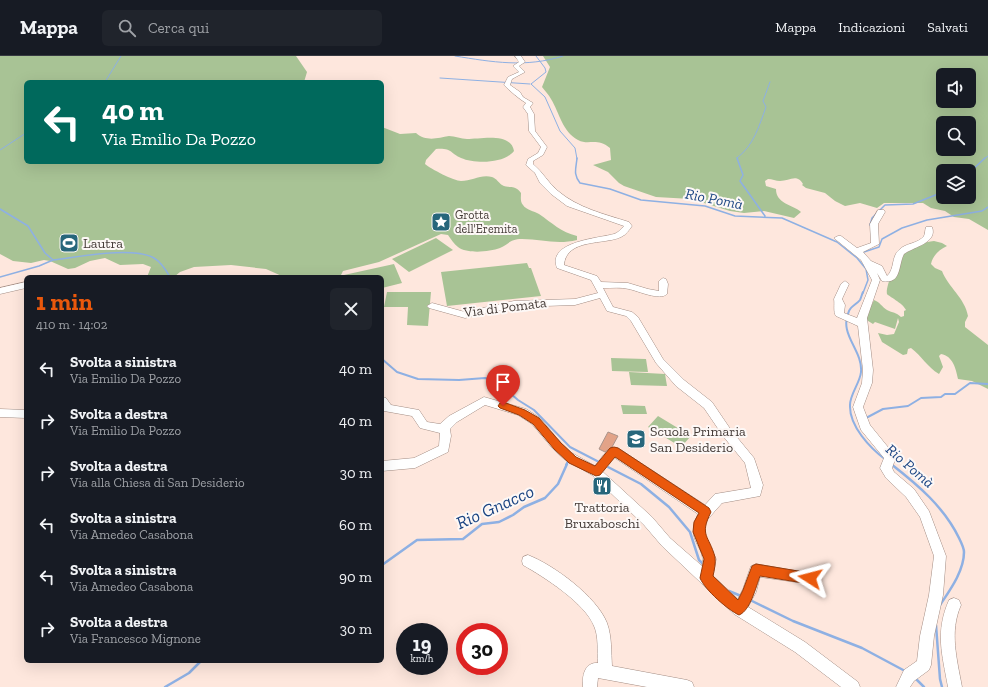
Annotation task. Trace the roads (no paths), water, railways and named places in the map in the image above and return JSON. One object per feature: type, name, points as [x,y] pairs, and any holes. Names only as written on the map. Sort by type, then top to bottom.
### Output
[{"type":"street","points":[[518,56],[522,62],[516,66],[522,72],[511,77],[507,83],[518,93],[521,98],[530,103],[526,106],[531,112],[531,128],[535,137],[543,146],[541,154],[530,160],[529,164],[540,174],[543,180],[554,192],[570,204],[628,225],[620,235],[596,238],[567,248],[561,258],[560,266],[594,278],[599,285],[602,295],[610,309],[623,312],[635,319],[659,362],[680,384],[708,405],[724,430],[751,464],[757,486],[756,492],[722,496],[715,500],[705,512],[700,522],[699,532],[701,541],[709,555],[708,573]]},
{"type":"street","points":[[858,251],[873,246],[876,243],[874,224],[881,212]]},
{"type":"street","points":[[838,238],[858,251],[870,263],[879,268],[885,279],[891,278],[895,274],[897,258],[900,252],[926,239],[929,229]]},
{"type":"street","points":[[870,263],[876,283],[863,312],[862,324],[868,370],[867,383],[858,404],[862,420],[874,439],[890,457],[888,463],[889,474],[907,490],[925,514],[940,556],[936,595],[927,636],[924,665],[907,679]]},
{"type":"street","points":[[599,285],[628,286],[647,292],[664,294],[663,281]]},
{"type":"street","points":[[845,284],[838,301],[840,305],[839,313],[841,316],[862,324]]},
{"type":"street","points":[[0,291],[24,286]]},
{"type":"street","name":"Via di Pomata","points":[[432,306],[440,307],[461,315],[469,315],[514,304],[538,302],[575,302],[602,295]]},
{"type":"street","points":[[384,403],[388,408],[415,413],[426,426],[439,429],[444,428],[453,419],[484,400],[522,412],[537,420],[571,458],[604,462],[705,512]]},
{"type":"street","points":[[0,413],[24,414]]},
{"type":"street","points":[[384,466],[415,463],[444,449],[446,436],[444,428]]},
{"type":"street","points":[[604,462],[619,449],[652,469]]},
{"type":"street","points":[[604,462],[648,521],[666,542],[708,573],[718,591],[742,603],[853,687]]},
{"type":"street","points":[[528,561],[572,591],[587,603],[595,613],[600,622],[603,637],[606,672]]},
{"type":"street","points":[[742,603],[756,570],[810,578]]},
{"type":"street","points":[[954,605],[947,624],[948,646],[955,687]]},
{"type":"street","points":[[590,687],[589,678],[591,673],[595,670],[687,687]]},
{"type":"waterway","points":[[106,80],[121,56]]},
{"type":"waterway","points":[[455,56],[509,63],[540,61]]},
{"type":"waterway","name":"Rio Pomà","points":[[536,56],[540,61]]},
{"type":"waterway","points":[[540,61],[563,56]]},
{"type":"waterway","name":"Rio Pomà","points":[[540,61],[546,72],[531,84],[545,97],[560,131],[575,148],[577,159]]},
{"type":"waterway","points":[[440,78],[530,84]]},
{"type":"waterway","points":[[737,158],[748,147],[758,128],[766,107],[763,101],[770,82]]},
{"type":"waterway","points":[[0,150],[24,134]]},
{"type":"waterway","points":[[984,159],[988,156]]},
{"type":"waterway","points":[[737,158],[743,175],[740,181],[765,216]]},
{"type":"waterway","points":[[976,166],[985,158]]},
{"type":"waterway","name":"Rio Pomà","points":[[577,159],[576,174],[580,183],[610,189],[641,200],[705,206],[735,216],[782,218],[837,242],[857,258],[866,269],[868,280],[863,293]]},
{"type":"waterway","points":[[870,225],[872,218],[885,205],[913,204],[936,195]]},
{"type":"waterway","points":[[864,252],[879,247],[882,239],[902,228],[927,220],[982,211],[988,207]]},
{"type":"waterway","points":[[0,209],[28,226],[45,253],[53,260]]},
{"type":"waterway","points":[[53,260],[105,253],[133,253],[154,258],[169,275]]},
{"type":"waterway","points":[[0,277],[39,266],[53,260]]},
{"type":"waterway","name":"Rio Pomà","points":[[863,292],[860,300],[850,309],[846,319],[848,335],[861,364],[859,380],[850,401],[851,413],[853,421],[867,443],[886,460]]},
{"type":"waterway","points":[[384,361],[397,372],[418,379],[459,380],[485,378],[496,381],[518,400],[534,410],[570,447],[601,463]]},
{"type":"waterway","points":[[866,418],[883,409],[908,406],[921,398],[941,397],[945,394],[955,394],[970,383],[988,384]]},
{"type":"waterway","name":"Rio Gnacco","points":[[566,465],[569,459]]},
{"type":"waterway","name":"Rio Gnacco","points":[[384,564],[417,540],[463,539],[482,524],[499,522],[513,515],[524,507],[545,498],[558,484],[567,464]]},
{"type":"waterway","name":"Rio Pomà","points":[[891,464],[920,488],[938,506],[953,527],[963,547],[964,552],[962,566],[952,587],[940,605]]},
{"type":"waterway","points":[[606,466],[641,484],[669,507],[690,532],[699,560],[704,565]]},
{"type":"waterway","points":[[729,591],[741,596]]},
{"type":"waterway","points":[[750,600],[793,621],[862,648],[905,671]]},
{"type":"waterway","name":"Rio Pomà","points":[[936,625],[940,679],[942,687]]},
{"type":"waterway","name":"Rio Gnacco","points":[[165,687],[189,673],[199,663]]},
{"type":"waterway","points":[[915,678],[924,687]]},
{"type":"place","name":"Grotta dell'Eremita","points":[[441,222]]},
{"type":"place","name":"Lautra","points":[[69,243]]},
{"type":"place","name":"Scuola Primaria San Desiderio","points":[[636,439]]},
{"type":"place","name":"Trattoria Bruxaboschi","points":[[602,486]]}]
